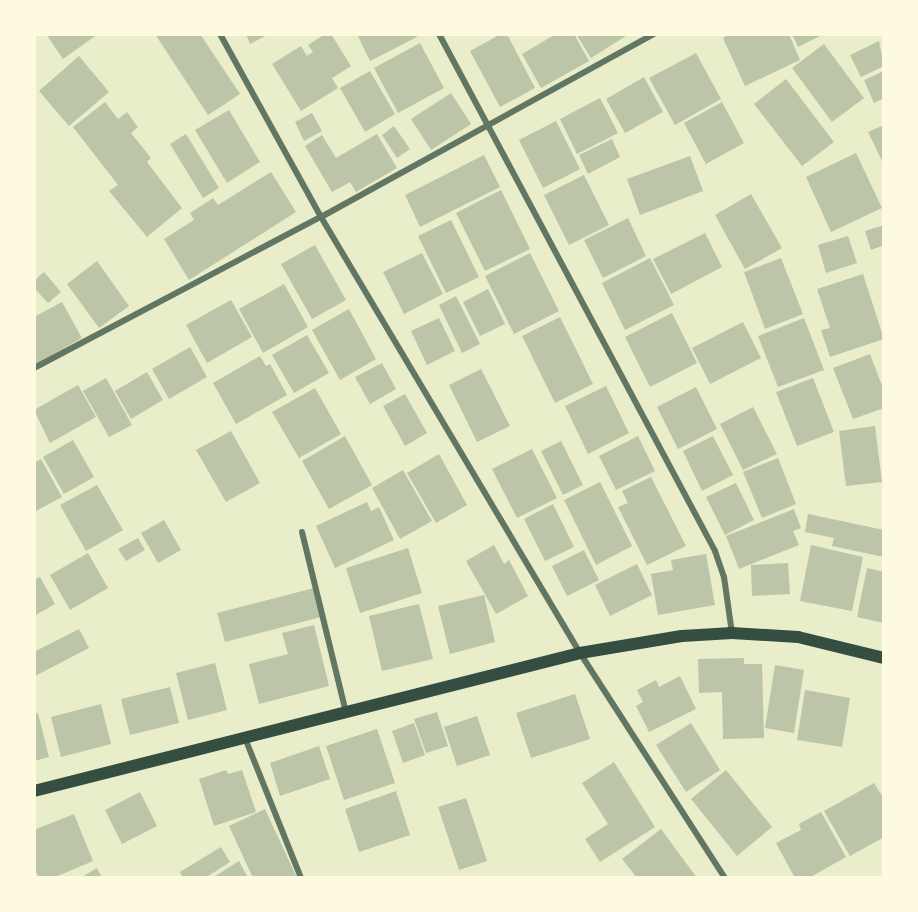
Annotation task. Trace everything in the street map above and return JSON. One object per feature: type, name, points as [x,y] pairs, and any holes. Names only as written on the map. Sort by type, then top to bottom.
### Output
[{"type":"main road","points":[[34,790],[580,653],[682,636],[732,633],[798,637],[884,658]]},
{"type":"street","points":[[220,34],[321,217],[580,653],[724,878]]},
{"type":"street","points":[[439,34],[715,551],[724,577],[732,633]]},
{"type":"street","points":[[34,368],[321,217],[487,123],[654,34]]},
{"type":"street","points":[[302,532],[346,712]]},
{"type":"street","points":[[245,738],[301,878]]},
{"type":"building","points":[[46,34],[98,34],[63,59]]},
{"type":"building","points":[[155,34],[200,34],[240,94],[208,115]]},
{"type":"building","points":[[246,34],[269,34],[250,44]]},
{"type":"building","points":[[325,34],[331,34],[351,66],[332,78],[338,88],[301,111],[272,64],[301,46],[307,56],[313,52],[308,45]]},
{"type":"building","points":[[357,34],[416,34],[417,37],[370,61]]},
{"type":"building","points":[[501,34],[507,34],[535,88],[500,107],[470,51]]},
{"type":"building","points":[[556,34],[574,34],[589,61],[541,88],[522,54]]},
{"type":"building","points":[[576,34],[629,34],[591,58]]},
{"type":"building","points":[[731,34],[789,34],[800,60],[745,86],[723,38]]},
{"type":"building","points":[[792,34],[824,34],[798,47]]},
{"type":"building","points":[[879,41],[884,66],[861,77],[850,55]]},
{"type":"building","points":[[420,43],[444,88],[398,113],[374,68]]},
{"type":"building","points":[[824,44],[864,98],[832,122],[792,68]]},
{"type":"building","points":[[696,53],[721,99],[675,125],[649,78]]},
{"type":"building","points":[[79,56],[109,92],[69,126],[39,91]]},
{"type":"building","points":[[370,71],[395,114],[365,132],[340,88]]},
{"type":"building","points":[[884,71],[884,98],[874,103],[864,80]]},
{"type":"building","points":[[644,77],[663,112],[625,133],[606,99]]},
{"type":"building","points":[[786,79],[834,142],[802,166],[754,104]]},
{"type":"building","points":[[451,93],[471,124],[431,150],[411,119]]},
{"type":"building","points":[[600,98],[618,133],[577,154],[560,119]]},
{"type":"building","points":[[105,102],[118,119],[127,112],[138,127],[131,133],[151,158],[147,162],[182,208],[147,237],[109,191],[118,185],[73,127]]},
{"type":"building","points":[[722,102],[744,143],[706,164],[684,123]]},
{"type":"building","points":[[229,110],[260,162],[227,183],[195,130]]},
{"type":"building","points":[[312,113],[322,131],[304,141],[295,122]]},
{"type":"building","points":[[556,121],[580,169],[543,188],[519,140]]},
{"type":"building","points":[[884,125],[884,165],[868,132]]},
{"type":"building","points":[[394,126],[410,149],[397,158],[382,135]]},
{"type":"building","points":[[186,134],[219,188],[203,198],[170,144]]},
{"type":"building","points":[[377,134],[397,168],[356,192],[350,182],[332,192],[305,146],[322,135],[336,158]]},
{"type":"building","points":[[612,139],[620,157],[588,174],[579,155]]},
{"type":"building","points":[[856,153],[882,208],[831,232],[806,177]]},
{"type":"building","points":[[484,155],[500,187],[420,227],[405,195]]},
{"type":"building","points":[[690,156],[703,191],[640,215],[627,179]]},
{"type":"building","points":[[271,172],[296,212],[189,280],[164,239],[194,220],[190,213],[213,198],[218,205]]},
{"type":"building","points":[[584,175],[609,225],[569,245],[544,195]]},
{"type":"building","points":[[501,190],[530,249],[485,271],[456,213]]},
{"type":"building","points":[[751,194],[782,248],[745,269],[715,215]]},
{"type":"building","points":[[628,218],[646,256],[603,278],[584,240]]},
{"type":"building","points":[[451,220],[479,277],[446,293],[418,236]]},
{"type":"building","points":[[884,225],[884,245],[871,250],[865,231]]},
{"type":"building","points":[[705,233],[722,267],[671,294],[653,259]]},
{"type":"building","points":[[848,236],[857,263],[826,273],[818,245]]},
{"type":"building","points":[[315,245],[346,300],[312,319],[281,264]]},
{"type":"building","points":[[422,253],[443,294],[404,314],[383,272]]},
{"type":"building","points":[[530,253],[559,311],[514,334],[485,276]]},
{"type":"building","points":[[650,258],[674,305],[625,330],[602,283]]},
{"type":"building","points":[[781,258],[803,314],[765,329],[744,272]]},
{"type":"building","points":[[97,261],[129,306],[99,328],[67,284]]},
{"type":"building","points":[[44,272],[61,292],[48,303],[34,288],[34,281]]},
{"type":"building","points":[[863,274],[884,339],[830,357],[821,330],[830,328],[817,289]]},
{"type":"building","points":[[284,284],[308,327],[263,353],[239,309]]},
{"type":"building","points":[[488,289],[505,324],[480,336],[463,302]]},
{"type":"building","points":[[456,296],[480,344],[462,353],[439,305]]},
{"type":"building","points":[[231,300],[252,337],[207,363],[186,325]]},
{"type":"building","points":[[62,302],[82,338],[36,364],[34,317]]},
{"type":"building","points":[[349,309],[376,359],[340,380],[312,330]]},
{"type":"building","points":[[672,313],[697,363],[650,387],[625,337]]},
{"type":"building","points":[[560,317],[593,384],[555,403],[522,336]]},
{"type":"building","points":[[439,318],[455,351],[427,365],[411,331]]},
{"type":"building","points":[[804,318],[824,370],[778,387],[758,336]]},
{"type":"building","points":[[743,322],[761,358],[710,384],[692,348]]},
{"type":"building","points":[[307,335],[329,373],[294,393],[272,355]]},
{"type":"building","points":[[190,347],[207,377],[169,399],[152,369]]},
{"type":"building","points":[[870,354],[884,391],[884,408],[853,419],[833,368]]},
{"type":"building","points":[[260,356],[266,366],[270,364],[287,395],[236,424],[213,383]]},
{"type":"building","points":[[382,363],[396,389],[370,404],[355,377]]},
{"type":"building","points":[[481,369],[510,426],[477,442],[449,385]]},
{"type":"building","points":[[147,372],[163,400],[131,419],[115,391]]},
{"type":"building","points":[[106,378],[132,425],[109,437],[83,391]]},
{"type":"building","points":[[813,378],[834,432],[797,446],[776,392]]},
{"type":"building","points":[[78,385],[96,417],[50,443],[34,410]]},
{"type":"building","points":[[606,386],[629,433],[588,454],[565,406]]},
{"type":"building","points":[[696,387],[717,429],[678,449],[657,407]]},
{"type":"building","points":[[315,388],[341,434],[299,458],[272,412]]},
{"type":"building","points":[[405,394],[427,433],[405,446],[383,406]]},
{"type":"building","points":[[753,407],[777,454],[743,470],[720,424]]},
{"type":"building","points":[[875,426],[882,482],[846,486],[839,431]]},
{"type":"building","points":[[231,431],[260,483],[226,502],[196,450]]},
{"type":"building","points":[[345,436],[372,485],[329,509],[302,461]]},
{"type":"building","points":[[638,436],[655,471],[616,490],[599,456]]},
{"type":"building","points":[[713,436],[733,475],[702,491],[683,451]]},
{"type":"building","points":[[73,440],[94,477],[64,494],[43,457]]},
{"type":"building","points":[[561,441],[583,485],[563,495],[541,451]]},
{"type":"building","points":[[532,449],[557,498],[517,518],[492,469]]},
{"type":"building","points":[[439,454],[467,505],[436,523],[407,473]]},
{"type":"building","points":[[778,458],[796,504],[762,518],[743,472]]},
{"type":"building","points":[[41,459],[62,497],[34,512],[34,463]]},
{"type":"building","points":[[403,470],[432,521],[400,539],[372,488]]},
{"type":"building","points":[[651,477],[686,546],[647,565],[618,507],[628,503],[622,491]]},
{"type":"building","points":[[600,482],[632,546],[596,565],[564,500]]},
{"type":"building","points":[[736,483],[754,520],[725,535],[706,497]]},
{"type":"building","points":[[97,485],[123,530],[86,551],[60,505]]},
{"type":"building","points":[[367,502],[371,511],[379,507],[394,540],[335,568],[316,526]]},
{"type":"building","points":[[553,504],[574,547],[545,561],[524,519]]},
{"type":"building","points":[[794,509],[801,528],[793,531],[799,545],[739,569],[726,536]]},
{"type":"building","points":[[808,514],[884,530],[884,557],[832,546],[834,538],[805,532]]},
{"type":"building","points":[[164,520],[181,550],[158,563],[141,533]]},
{"type":"building","points":[[138,538],[145,550],[126,561],[118,549]]},
{"type":"building","points":[[494,545],[504,564],[509,560],[528,596],[496,614],[466,561]]},
{"type":"building","points":[[811,545],[863,557],[852,611],[800,601]]},
{"type":"building","points":[[408,548],[422,593],[360,613],[346,568]]},
{"type":"building","points":[[584,550],[599,580],[567,596],[552,566]]},
{"type":"building","points":[[88,553],[108,588],[70,610],[50,575]]},
{"type":"building","points":[[706,554],[715,605],[658,615],[651,574],[673,570],[671,560]]},
{"type":"building","points":[[788,563],[790,594],[752,596],[751,565]]},
{"type":"building","points":[[637,564],[652,595],[610,616],[595,585]]},
{"type":"building","points":[[867,568],[884,572],[884,623],[857,617]]},
{"type":"building","points":[[40,577],[55,604],[34,616],[34,580]]},
{"type":"building","points":[[314,588],[321,617],[225,642],[217,613]]},
{"type":"building","points":[[484,595],[495,642],[450,654],[438,606]]},
{"type":"building","points":[[419,604],[433,659],[382,671],[369,616]]},
{"type":"building","points":[[314,625],[329,686],[259,704],[249,664],[288,654],[282,633]]},
{"type":"building","points":[[79,629],[89,648],[35,676],[34,652]]},
{"type":"building","points":[[744,658],[744,664],[762,664],[764,738],[723,739],[722,692],[699,693],[698,659]]},
{"type":"building","points":[[215,663],[227,710],[188,720],[176,673]]},
{"type":"building","points":[[775,665],[804,670],[794,733],[765,728]]},
{"type":"building","points":[[680,676],[696,709],[649,732],[636,706],[643,702],[637,690],[656,680],[659,687]]},
{"type":"building","points":[[170,687],[179,723],[130,735],[121,699]]},
{"type":"building","points":[[805,690],[850,698],[842,747],[797,740]]},
{"type":"building","points":[[575,694],[590,739],[531,758],[516,713]]},
{"type":"building","points":[[101,704],[111,744],[61,757],[51,717]]},
{"type":"building","points":[[437,712],[448,746],[426,753],[414,719]]},
{"type":"building","points":[[38,713],[49,757],[34,761],[34,714]]},
{"type":"building","points":[[477,716],[490,755],[457,766],[444,727]]},
{"type":"building","points":[[414,723],[425,755],[403,763],[392,731]]},
{"type":"building","points":[[691,723],[720,770],[686,792],[656,745]]},
{"type":"building","points":[[377,729],[395,783],[344,800],[326,746]]},
{"type":"building","points":[[319,746],[330,779],[280,796],[270,763]]},
{"type":"building","points":[[614,762],[655,827],[600,862],[585,839],[608,824],[582,783]]},
{"type":"building","points":[[226,770],[228,774],[242,770],[256,812],[214,826],[199,779]]},
{"type":"building","points":[[726,770],[772,827],[737,856],[691,799]]},
{"type":"building","points":[[874,783],[884,799],[884,837],[850,856],[824,811]]},
{"type":"building","points":[[396,791],[410,835],[359,852],[345,809]]},
{"type":"building","points":[[140,792],[157,826],[122,844],[105,810]]},
{"type":"building","points":[[466,798],[487,861],[459,870],[438,807]]},
{"type":"building","points":[[265,809],[297,878],[253,878],[229,826]]},
{"type":"building","points":[[821,812],[846,857],[809,878],[795,878],[776,843],[801,830],[799,824]]},
{"type":"building","points":[[74,814],[93,861],[53,878],[39,878],[34,867],[34,830]]},
{"type":"building","points":[[661,829],[697,878],[637,878],[622,859]]},
{"type":"building","points":[[221,847],[230,862],[205,878],[183,878],[180,872]]},
{"type":"building","points":[[239,861],[248,878],[212,878]]},
{"type":"building","points":[[97,868],[102,878],[80,878]]}]
